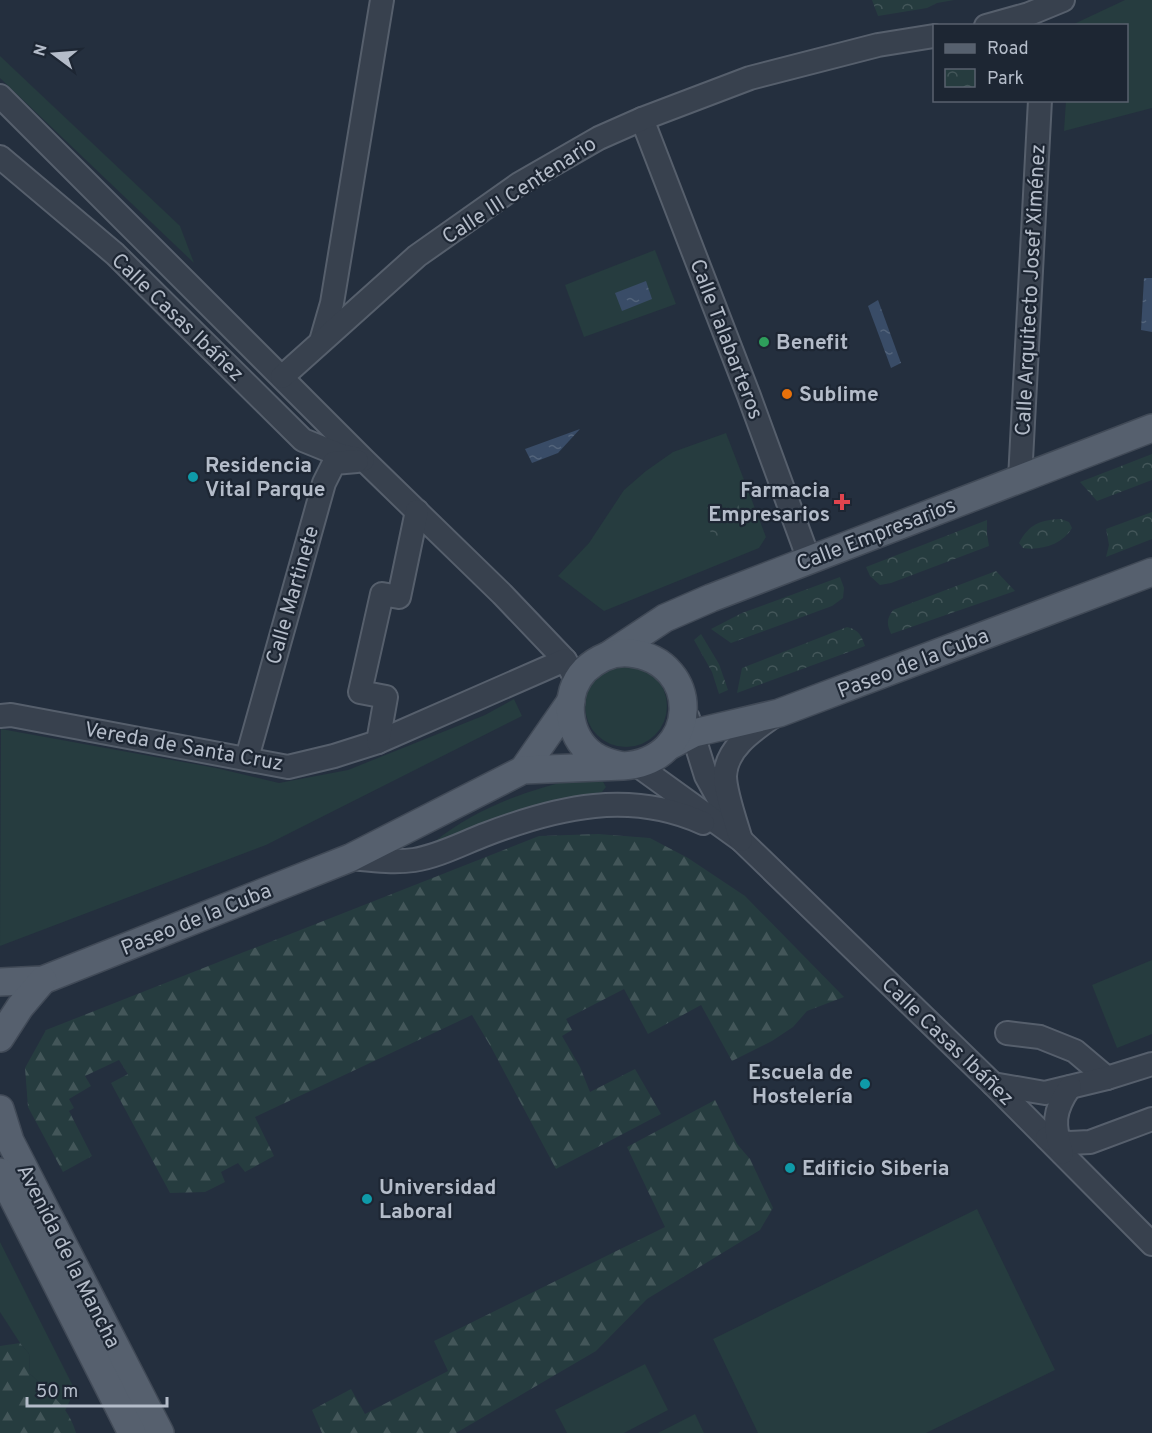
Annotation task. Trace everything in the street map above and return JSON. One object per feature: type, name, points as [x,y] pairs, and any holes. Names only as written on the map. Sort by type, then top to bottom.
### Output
[{"type":"main road","name":"Calle Empresarios","points":[[608,655],[665,618],[711,598],[1152,428]]},
{"type":"main road","name":"Paseo de la Cuba","points":[[683,739],[779,713],[1152,572]]},
{"type":"main road","points":[[624,652],[641,654],[657,661],[670,672],[679,686],[683,702],[681,726],[683,739],[656,758],[630,765],[523,770],[571,681],[608,655],[624,652]]},
{"type":"main road","points":[[571,681],[570,712],[573,729],[581,743],[600,759],[630,765]]},
{"type":"main road","name":"Paseo de la Cuba","points":[[43,980],[350,858],[523,770]]},
{"type":"main road","points":[[0,982],[43,980]]},
{"type":"main road","points":[[0,1038],[20,1007],[43,980]]},
{"type":"main road","name":"Avenida de la Mancha","points":[[0,1109],[10,1141],[160,1433]]},
{"type":"main road","name":"Avenida de la Mancha","points":[[0,1172],[132,1433]]},
{"type":"street","points":[[321,341],[332,303],[382,0]]},
{"type":"street","points":[[993,24],[1050,8]]},
{"type":"street","name":"Calle III Centenario","points":[[282,377],[417,256],[519,184],[599,138],[750,78],[878,45],[933,36]]},
{"type":"street","name":"Calle Casas Ibáñez","points":[[0,96],[364,460],[502,594],[571,681]]},
{"type":"street","name":"Calle Arquitecto Josef Ximénez","points":[[1020,479],[1041,102]]},
{"type":"street","name":"Calle Talabarteros","points":[[642,119],[749,396],[809,560]]},
{"type":"street","name":"Calle Casas Ibáñez","points":[[0,157],[115,254],[303,440],[340,455],[364,460]]},
{"type":"street","name":"Calle Martinete","points":[[247,758],[324,483],[334,463],[364,460]]},
{"type":"street","points":[[378,742],[386,697],[360,692],[382,594],[399,597],[417,511]]},
{"type":"street","name":"Vereda de Santa Cruz","points":[[0,716],[11,715],[288,767],[334,756],[571,681]]},
{"type":"street","points":[[741,840],[725,775],[732,755],[741,741],[779,713]]},
{"type":"street","name":"Calle Casas Ibáñez","points":[[683,739],[741,840]]},
{"type":"street","name":"Calle Casas Ibáñez","points":[[630,765],[741,840],[1056,1144],[1152,1244]]},
{"type":"street","name":"Paseo de la Cuba","points":[[350,858],[383,861],[414,860],[553,812],[602,804],[648,805],[686,815],[741,840]]},
{"type":"street","points":[[1007,1033],[1040,1038],[1075,1052],[1107,1078]]},
{"type":"street","points":[[993,1084],[1045,1093],[1152,1064]]},
{"type":"street","points":[[1070,1087],[1059,1102],[1056,1115],[1056,1144],[1095,1140],[1152,1119]]},
{"type":"street","points":[[1095,1140],[1088,1162],[1098,1190]]},
{"type":"green space","points":[[872,0],[954,0],[937,3],[927,8],[878,16]]},
{"type":"green space","points":[[1125,0],[1152,0],[1152,108],[1064,131],[1066,102],[1128,102],[1128,24],[1076,23]]},
{"type":"green space","points":[[0,56],[180,226],[194,263],[0,78]]},
{"type":"green space","points":[[655,250],[676,304],[584,337],[565,285]]},
{"type":"green space","points":[[726,433],[766,537],[759,548],[604,611],[558,576],[589,543],[624,490],[646,471],[673,452]]},
{"type":"green space","points":[[1152,454],[1152,480],[1097,501],[1080,482]]},
{"type":"green space","points":[[737,501],[744,523],[713,540],[703,508]]},
{"type":"green space","points":[[1152,512],[1152,539],[1106,557],[1109,545],[1106,529]]},
{"type":"green space","points":[[1061,519],[1069,522],[1072,528],[1057,542],[1030,549],[1023,548],[1019,543],[1027,531],[1036,524]]},
{"type":"green space","points":[[987,520],[989,546],[891,583],[880,585],[870,576],[866,567]]},
{"type":"green space","points":[[996,571],[1015,591],[891,634],[888,622],[893,610]]},
{"type":"green space","points":[[840,577],[844,588],[843,598],[832,606],[731,643],[711,629],[742,613]]},
{"type":"green space","points":[[847,627],[859,634],[865,646],[737,693],[742,668]]},
{"type":"green space","points":[[701,634],[719,664],[728,690],[719,694],[712,672],[694,640]]},
{"type":"green space","points":[[626,665],[642,668],[655,677],[664,690],[667,706],[664,722],[655,735],[642,744],[626,747],[610,744],[597,735],[588,722],[585,706],[588,690],[597,677],[610,668]]},
{"type":"green space","points":[[514,699],[522,716],[266,845],[0,946],[1,729],[216,768],[279,783],[348,770],[485,715]]},
{"type":"green space","points":[[580,778],[602,780],[606,787],[602,792],[578,797],[435,845],[434,842],[467,819],[504,801]]},
{"type":"green space","points":[[598,834],[650,838],[688,858],[745,896],[844,997],[807,1011],[793,1027],[772,1041],[732,1061],[701,1005],[648,1034],[624,989],[566,1019],[572,1030],[562,1036],[580,1067],[590,1092],[635,1069],[661,1114],[556,1169],[472,1015],[255,1117],[274,1156],[245,1172],[238,1163],[221,1172],[225,1182],[205,1192],[170,1193],[111,1083],[128,1074],[119,1060],[85,1076],[91,1086],[69,1099],[74,1108],[69,1111],[92,1156],[63,1172],[28,1107],[25,1068],[46,1030],[539,836]]},
{"type":"green space","points":[[1152,960],[1152,1034],[1117,1048],[1092,985]]},
{"type":"green space","points":[[715,1100],[737,1144],[750,1159],[773,1208],[760,1230],[647,1299],[596,1351],[456,1433],[322,1433],[312,1410],[351,1389],[365,1414],[448,1371],[434,1341],[665,1227],[627,1147]]},
{"type":"green space","points":[[977,1209],[1055,1370],[926,1433],[758,1433],[713,1339]]},
{"type":"green space","points":[[0,1242],[75,1390],[65,1411],[56,1398],[30,1374],[29,1354],[0,1312]]},
{"type":"green space","points":[[20,1343],[29,1354],[30,1374],[69,1415],[76,1433],[0,1433],[0,1346]]},
{"type":"green space","points":[[645,1364],[668,1410],[624,1433],[567,1433],[555,1410]]},
{"type":"green space","points":[[695,1414],[704,1433],[658,1433]]},
{"type":"water","points":[[1144,278],[1152,278],[1152,332],[1141,330]]},
{"type":"water","points":[[646,281],[652,299],[622,311],[615,293]]},
{"type":"water","points":[[878,300],[901,363],[891,368],[868,306]]},
{"type":"water","points":[[580,429],[558,453],[532,463],[525,449]]},
{"type":"place","name":"Benefit","points":[[764,342]]},
{"type":"place","name":"Sublime","points":[[787,394]]},
{"type":"place","name":"Residencia Vital Parque","points":[[193,477]]},
{"type":"place","name":"Farmacia Empresarios","points":[[842,502]]},
{"type":"place","name":"Escuela de Hostelería","points":[[865,1084]]},
{"type":"place","name":"Edificio Siberia","points":[[790,1168]]},
{"type":"place","name":"Universidad Laboral","points":[[367,1199]]}]
